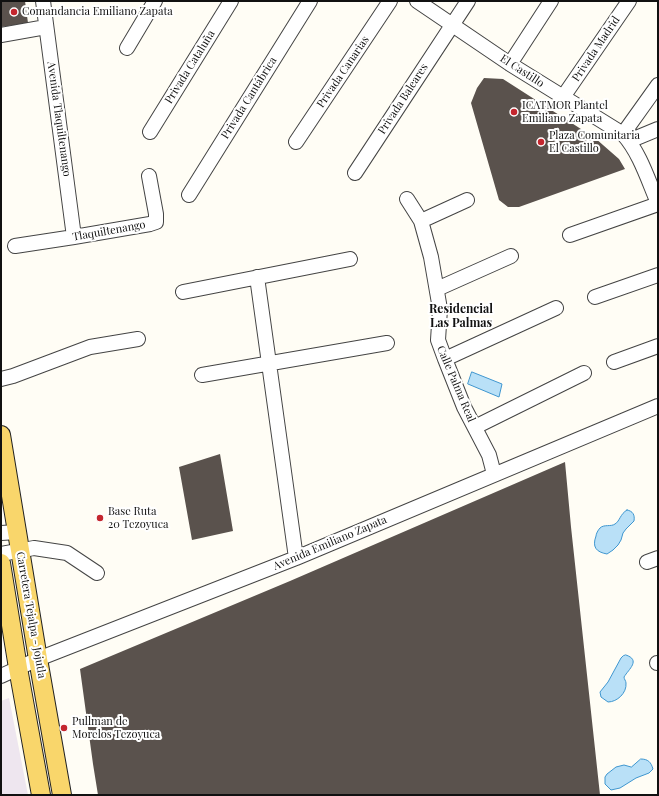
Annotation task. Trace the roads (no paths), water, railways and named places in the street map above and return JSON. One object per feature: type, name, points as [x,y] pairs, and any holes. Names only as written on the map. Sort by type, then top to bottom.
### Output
[{"type":"main road","name":"Carretera Tejalpa - Jojutla","points":[[1,435],[9,532],[20,550],[62,795]]},
{"type":"main road","name":"Carretera Tejalpa - Jojutla","points":[[1,563],[41,795]]},
{"type":"street","name":"Avenida Tlaquiltenango","points":[[43,1],[74,237]]},
{"type":"street","points":[[127,48],[155,1]]},
{"type":"street","name":"Privada Cataluña","points":[[150,132],[231,1]]},
{"type":"street","name":"Privada Cantábrica","points":[[189,195],[310,1]]},
{"type":"street","name":"Privada Canarias","points":[[296,142],[390,1]]},
{"type":"street","name":"El Castillo","points":[[418,1],[510,64],[626,138]]},
{"type":"street","name":"Privada Baleares","points":[[355,173],[468,1]]},
{"type":"street","points":[[510,64],[551,1]]},
{"type":"street","name":"Privada Madrid","points":[[563,97],[629,1]]},
{"type":"street","points":[[1,35],[46,27]]},
{"type":"street","points":[[626,138],[658,85]]},
{"type":"street","points":[[626,138],[658,129]]},
{"type":"street","points":[[570,235],[658,204],[641,163],[626,138]]},
{"type":"street","name":"Tlaquiltenango","points":[[15,246],[156,222],[156,214],[149,176]]},
{"type":"street","name":"Calle Palma Real","points":[[407,199],[421,221],[431,257],[440,309],[438,340],[444,359],[464,407],[488,455],[494,474]]},
{"type":"street","points":[[421,221],[467,200]]},
{"type":"street","points":[[437,289],[511,256]]},
{"type":"street","points":[[184,292],[350,259]]},
{"type":"street","points":[[595,297],[658,275]]},
{"type":"street","points":[[257,277],[296,558]]},
{"type":"street","points":[[444,359],[556,308]]},
{"type":"street","points":[[1,379],[13,376],[90,347],[138,339]]},
{"type":"street","points":[[202,374],[387,343]]},
{"type":"street","points":[[614,362],[658,346]]},
{"type":"street","points":[[475,427],[584,373]]},
{"type":"street","name":"Avenida Emiliano Zapata","points":[[1,676],[38,659],[296,558],[658,406]]},
{"type":"street","points":[[1,554],[34,548],[68,553],[97,573]]},
{"type":"water","points":[[472,372],[502,384],[499,397],[468,384]]},
{"type":"water","points":[[627,510],[631,511],[633,514],[634,521],[623,533],[621,540],[613,550],[607,554],[600,552],[594,543],[596,534],[603,526],[615,524]]},
{"type":"water","points":[[626,655],[633,659],[633,662],[631,668],[624,677],[626,683],[625,690],[618,699],[608,702],[601,697],[600,692],[608,682],[621,658]]},
{"type":"water","points":[[641,759],[649,761],[651,764],[653,769],[649,773],[636,778],[620,788],[611,790],[605,784],[605,777],[616,767],[624,765],[631,767]]},
{"type":"place","name":"Comandancia Emiliano Zapata","points":[[14,12]]},
{"type":"place","name":"ICATMOR Plantel Emiliano Zapata","points":[[514,112]]},
{"type":"place","name":"Plaza Comunitaria El Castillo","points":[[541,142]]},
{"type":"place","name":"Base Ruta 20 Tezoyuca","points":[[100,518]]},
{"type":"place","name":"Pullman de Morelos Tezoyuca","points":[[64,728]]},
{"type":"district","name":"Residencial Las Palmas","points":[[461,316]]}]
